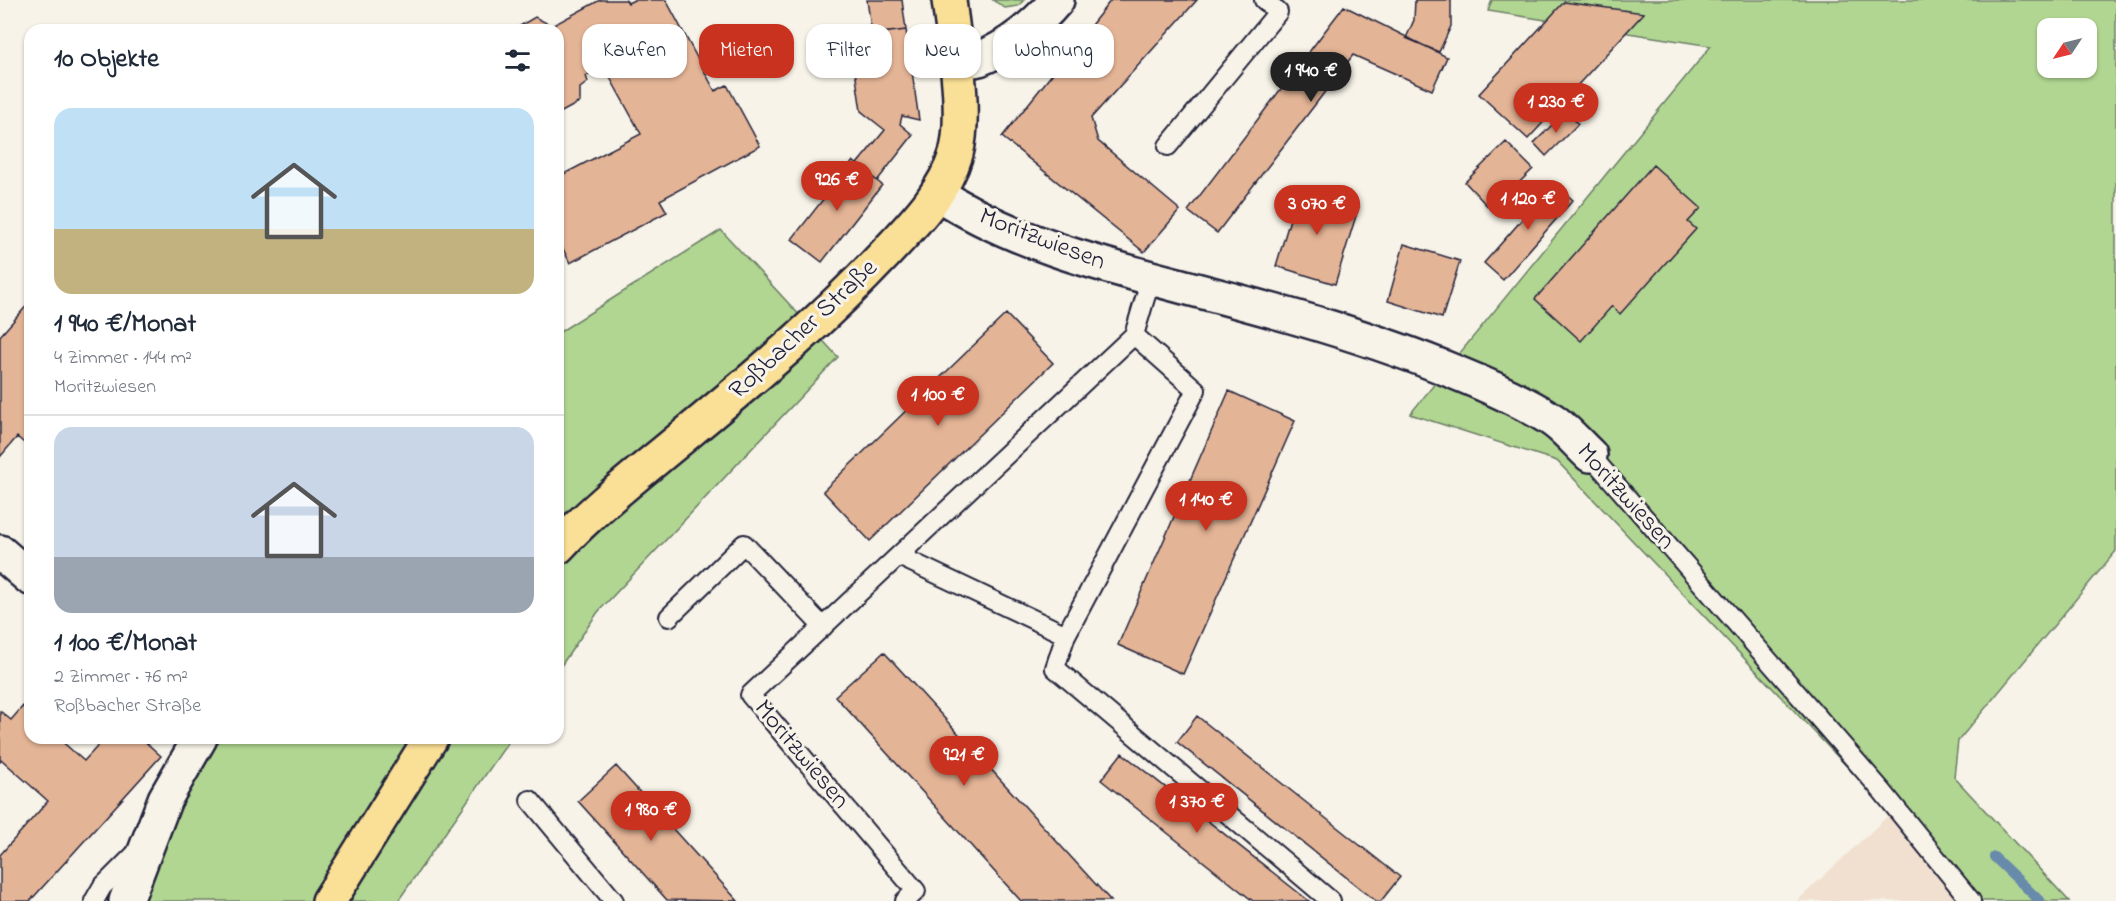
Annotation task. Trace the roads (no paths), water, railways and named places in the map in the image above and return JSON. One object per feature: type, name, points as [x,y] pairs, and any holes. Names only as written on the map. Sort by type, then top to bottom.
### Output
[{"type":"main road","name":"Roßbacher Straße","points":[[949,0],[952,24]]},
{"type":"main road","name":"Roßbacher Straße","points":[[564,541],[590,515],[807,331],[878,262],[907,230],[937,193],[949,173],[960,138],[957,78]]},
{"type":"main road","points":[[329,901],[427,744]]},
{"type":"street","points":[[981,58],[1034,24],[1057,0]]},
{"type":"street","name":"Moritzwiesen","points":[[937,193],[962,209],[1021,236],[1077,257],[1323,324],[1404,351],[1498,390],[1552,420],[1590,455]]},
{"type":"street","points":[[0,552],[24,573]]},
{"type":"street","points":[[126,901],[165,799],[197,744]]},
{"type":"lane","points":[[1168,146],[1278,12],[1264,0]]},
{"type":"lane","points":[[1151,278],[1134,335],[1196,390],[1066,635],[1055,668],[1331,901]]},
{"type":"lane","name":"Moritzwiesen","points":[[916,898],[750,695],[1134,335]]},
{"type":"lane","name":"Moritzwiesen","points":[[1590,455],[1882,791],[1971,901]]},
{"type":"lane","points":[[669,617],[744,544],[823,627]]},
{"type":"lane","points":[[899,556],[1066,635]]},
{"type":"lane","points":[[530,800],[614,901]]},
{"type":"lane","points":[[94,901],[102,887],[149,840]]},
{"type":"waterway","points":[[1994,857],[2040,901]]}]
